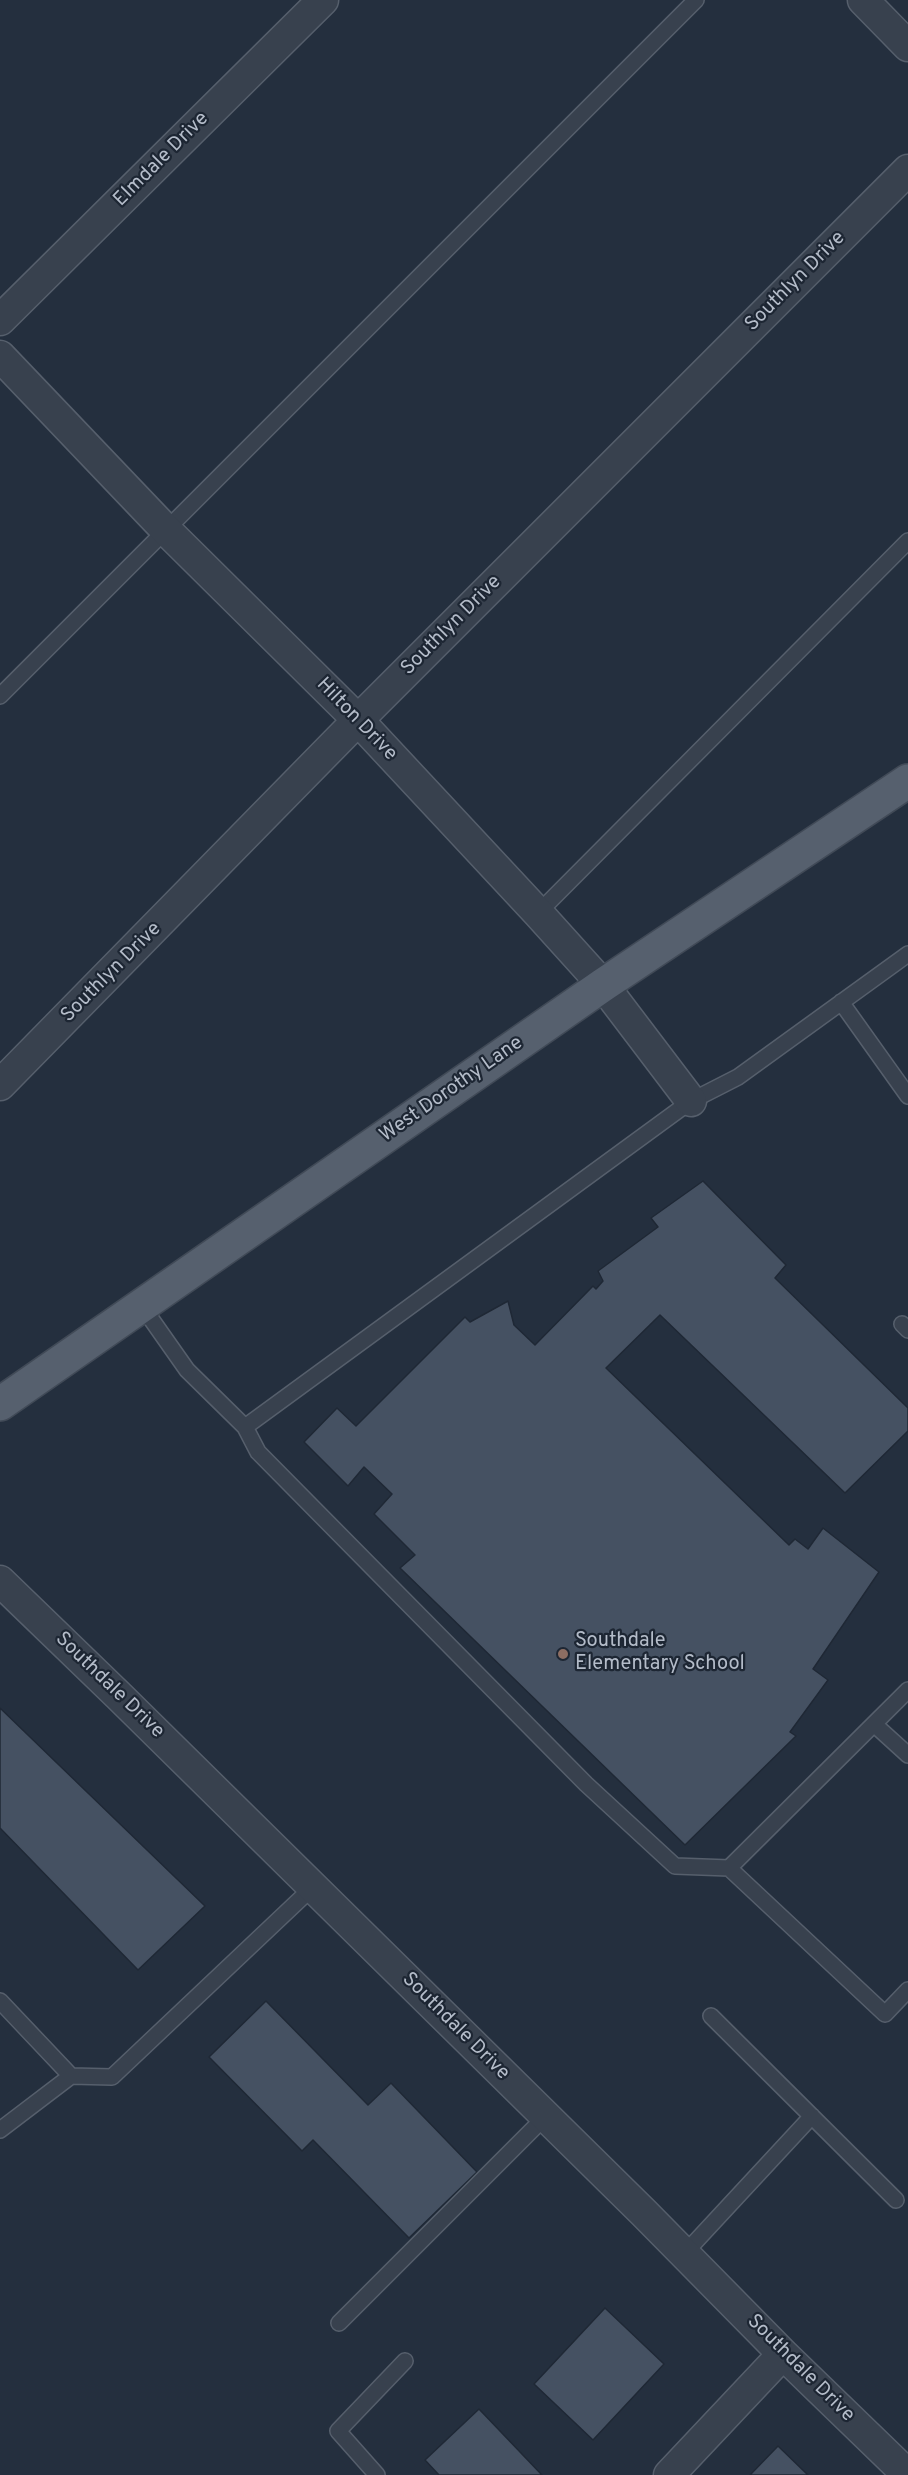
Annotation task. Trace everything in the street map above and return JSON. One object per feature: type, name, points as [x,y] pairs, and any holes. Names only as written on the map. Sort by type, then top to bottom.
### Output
[{"type":"main road","name":"West Dorothy Lane","points":[[0,1404],[603,985],[908,781]]},
{"type":"street","name":"Elmdale Drive","points":[[0,320],[323,0]]},
{"type":"street","points":[[863,0],[908,46]]},
{"type":"street","name":"Southlyn Drive","points":[[0,1085],[358,720],[908,170]]},
{"type":"street","name":"Hilton Drive","points":[[0,356],[165,529],[358,720],[538,913],[603,985],[691,1101]]},
{"type":"street","name":"Southdale Drive","points":[[0,1581],[546,2116],[783,2354],[908,2475]]},
{"type":"street","points":[[669,2475],[783,2354]]},
{"type":"lane","points":[[0,696],[696,0]]},
{"type":"lane","points":[[538,913],[908,541]]},
{"type":"lane","points":[[245,1427],[691,1101],[738,1077],[908,954]]},
{"type":"lane","points":[[841,1002],[908,1096]]},
{"type":"lane","points":[[142,1306],[187,1370],[245,1427],[258,1452],[586,1785],[675,1866],[729,1868],[885,2014],[908,1990]]},
{"type":"lane","points":[[729,1868],[908,1690]]},
{"type":"lane","points":[[875,1725],[908,1755]]},
{"type":"lane","points":[[0,2130],[71,2076],[112,2077],[313,1887]]},
{"type":"lane","points":[[0,2001],[71,2076]]},
{"type":"lane","points":[[711,2016],[896,2200]]},
{"type":"lane","points":[[339,2323],[546,2116]]},
{"type":"lane","points":[[684,2254],[812,2116]]},
{"type":"lane","points":[[377,2475],[338,2431],[405,2361]]},
{"type":"building","name":"Southdale Elementary School","points":[[703,1181],[786,1265],[775,1278],[908,1408],[908,1431],[845,1493],[660,1315],[606,1368],[789,1545],[795,1539],[808,1549],[823,1528],[879,1572],[813,1669],[828,1680],[790,1732],[796,1736],[685,1845],[400,1568],[415,1555],[374,1514],[392,1494],[364,1467],[348,1486],[304,1442],[337,1408],[356,1426],[465,1317],[470,1322],[508,1301],[514,1325],[535,1345],[593,1286],[596,1289],[603,1281],[598,1271],[658,1227],[651,1218]]},
{"type":"building","points":[[0,1708],[205,1906],[138,1970],[0,1828]]},
{"type":"building","points":[[266,2001],[368,2105],[391,2083],[477,2172],[409,2238],[313,2140],[302,2151],[209,2057]]},
{"type":"building","points":[[605,2308],[664,2364],[593,2440],[534,2384]]},
{"type":"building","points":[[479,2409],[542,2475],[439,2475],[425,2460]]},
{"type":"building","points":[[778,2446],[808,2475],[750,2475]]},
{"type":"place","name":"Southdale Elementary School","points":[[563,1654]]}]
